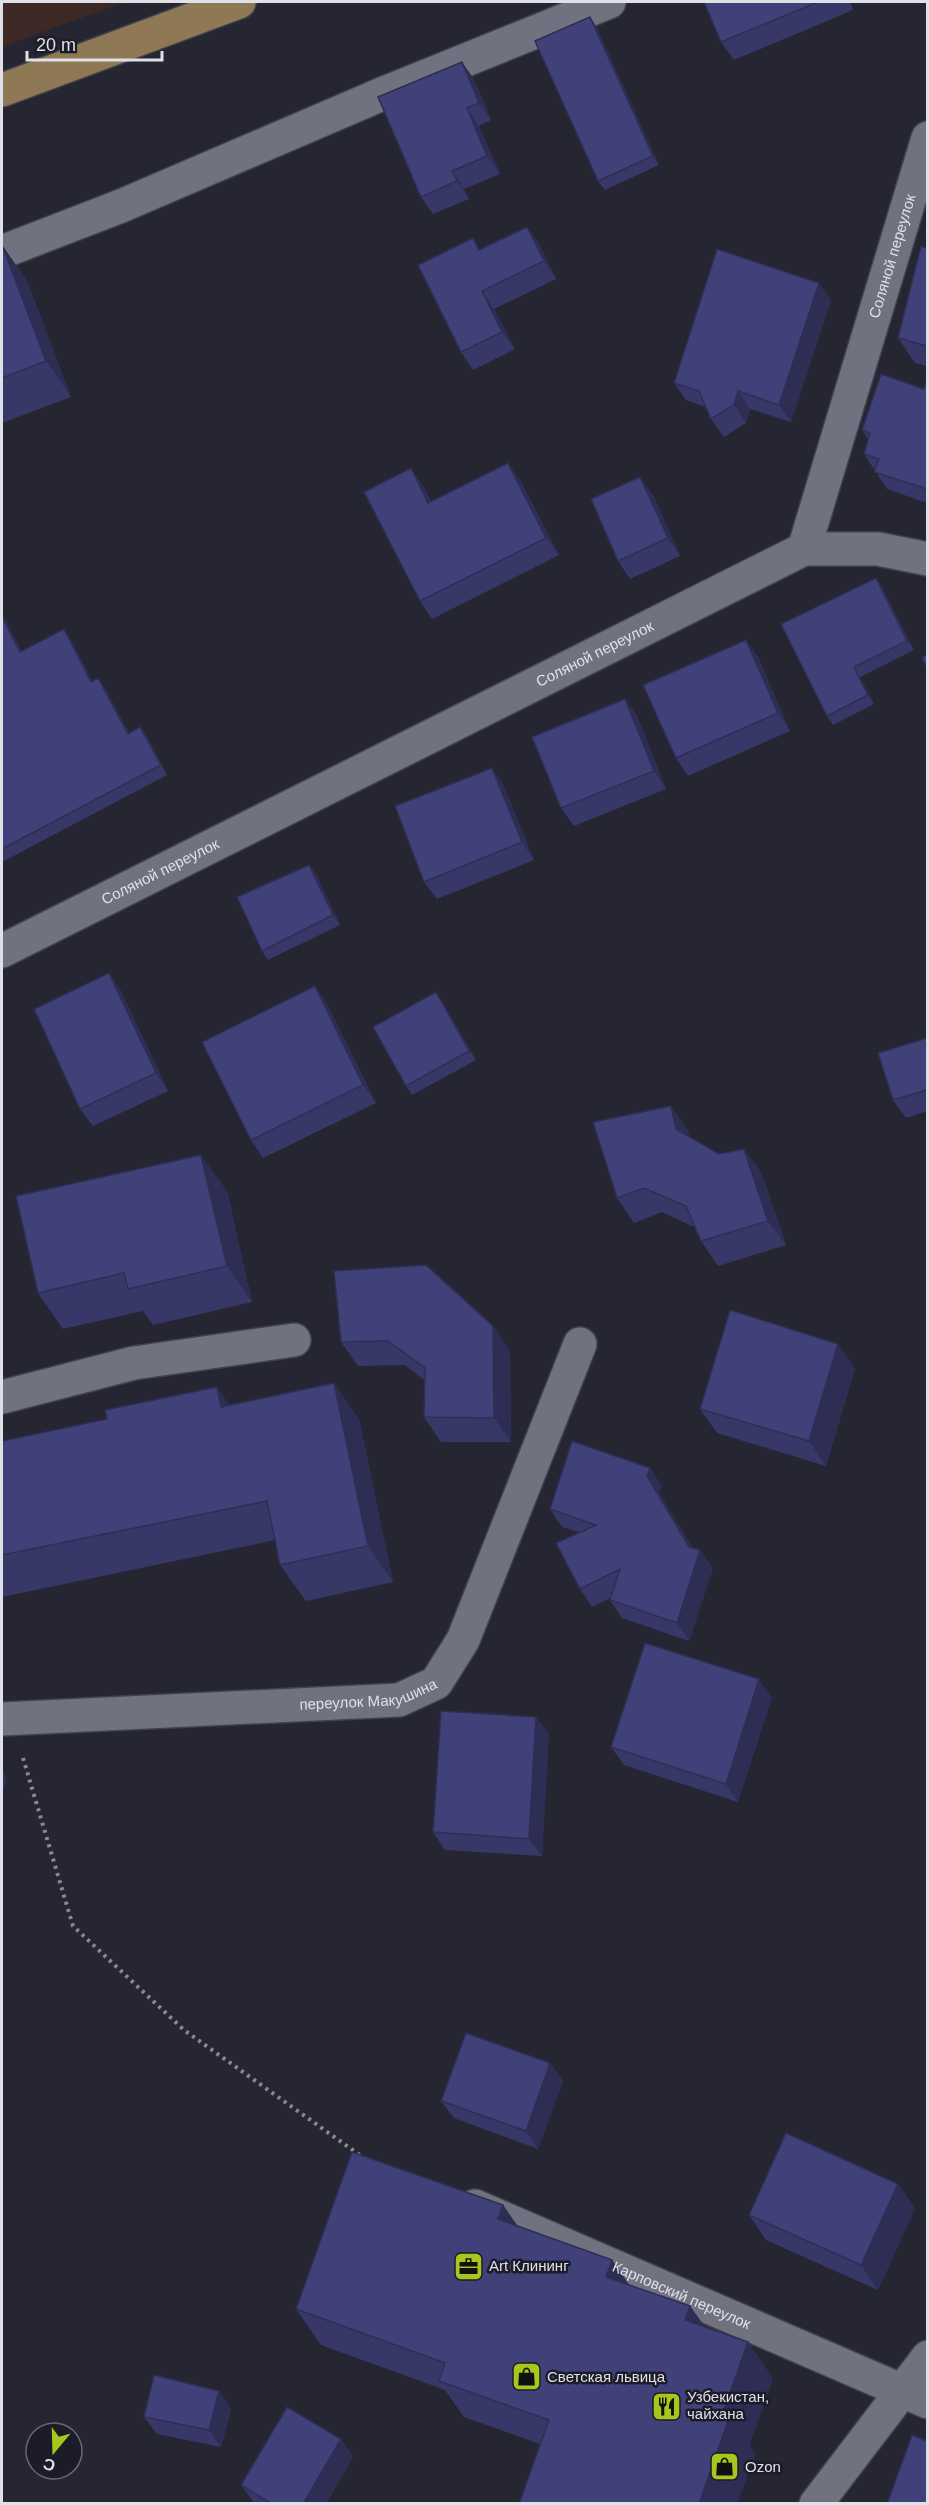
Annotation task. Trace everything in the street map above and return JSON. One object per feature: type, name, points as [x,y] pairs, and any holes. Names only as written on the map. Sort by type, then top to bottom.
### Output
[{"type":"main road","points":[[2,90],[239,2]]},
{"type":"street","points":[[2,252],[121,206],[382,94],[609,2]]},
{"type":"street","name":"Соляной переулок","points":[[2,951],[804,549],[927,138]]},
{"type":"street","points":[[804,549],[878,549],[927,559]]},
{"type":"street","points":[[2,1397],[134,1363],[294,1340]]},
{"type":"street","name":"переулок Макушина","points":[[7,1719],[399,1700],[436,1683],[463,1640],[580,1344]]},
{"type":"street","name":"Карповский переулок","points":[[445,2193],[914,2397]]},
{"type":"street","points":[[816,2504],[914,2397],[927,2357]]},
{"type":"path","points":[[7,1719],[73,1926],[184,2030],[370,2162]]},
{"type":"shaded area","points":[[2,2],[125,2],[2,47]]},
{"type":"building","points":[[704,2],[818,2],[721,42]]},
{"type":"building","points":[[590,17],[653,156],[598,181],[535,41]]},
{"type":"building","points":[[462,62],[479,103],[467,108],[487,156],[452,171],[457,181],[421,197],[378,97]]},
{"type":"building","points":[[527,227],[544,261],[482,291],[502,332],[461,352],[418,265],[473,238],[479,250]]},
{"type":"building","points":[[2,245],[46,361],[2,378]]},
{"type":"building","points":[[921,246],[927,248],[927,346],[898,338]]},
{"type":"building","points":[[717,249],[819,283],[779,405],[738,391],[734,405],[711,419],[699,391],[674,383]]},
{"type":"building","points":[[881,374],[924,389],[927,377],[927,489],[874,472],[879,459],[864,454],[870,433],[862,430]]},
{"type":"building","points":[[508,463],[546,538],[420,601],[364,492],[411,468],[428,503]]},
{"type":"building","points":[[640,477],[668,538],[618,561],[591,499]]},
{"type":"building","points":[[876,578],[907,641],[854,667],[868,695],[827,716],[781,624]]},
{"type":"building","points":[[2,617],[20,652],[64,629],[91,682],[98,678],[128,734],[140,727],[161,765],[2,849]]},
{"type":"building","points":[[746,640],[778,713],[676,758],[643,685]]},
{"type":"building","points":[[927,655],[927,669],[922,657]]},
{"type":"building","points":[[625,699],[654,771],[561,808],[532,737]]},
{"type":"building","points":[[492,768],[522,842],[424,882],[395,806]]},
{"type":"building","points":[[309,865],[333,915],[262,951],[237,897]]},
{"type":"building","points":[[109,973],[156,1073],[80,1109],[34,1009]]},
{"type":"building","points":[[315,986],[363,1085],[251,1140],[202,1042]]},
{"type":"building","points":[[436,992],[469,1051],[406,1086],[373,1027]]},
{"type":"building","points":[[927,1038],[927,1090],[893,1100],[878,1053]]},
{"type":"building","points":[[671,1106],[676,1129],[719,1154],[744,1149],[768,1221],[701,1241],[686,1206],[644,1188],[617,1198],[593,1122]]},
{"type":"building","points":[[201,1155],[227,1266],[128,1289],[124,1273],[38,1293],[16,1196]]},
{"type":"building","points":[[426,1265],[493,1326],[494,1418],[424,1417],[425,1368],[388,1341],[341,1342],[334,1271]]},
{"type":"building","points":[[730,1310],[838,1344],[809,1441],[700,1409]]},
{"type":"building","points":[[334,1383],[368,1546],[280,1565],[267,1501],[2,1555],[2,1441],[107,1419],[105,1410],[217,1387],[221,1407]]},
{"type":"building","points":[[572,1441],[650,1468],[647,1476],[689,1547],[700,1550],[677,1623],[610,1600],[620,1569],[580,1589],[556,1543],[596,1525],[550,1509]]},
{"type":"building","points":[[645,1643],[759,1679],[726,1784],[611,1747]]},
{"type":"building","points":[[441,1711],[536,1717],[529,1839],[433,1832]]},
{"type":"building","points":[[466,2033],[550,2063],[526,2131],[441,2101]]},
{"type":"building","points":[[786,2133],[898,2184],[861,2265],[749,2215]]},
{"type":"building","points":[[352,2152],[503,2205],[498,2219],[612,2260],[606,2277],[690,2306],[685,2320],[748,2342],[722,2415],[729,2418],[699,2504],[519,2504],[549,2420],[439,2381],[445,2363],[296,2309]]},
{"type":"building","points":[[154,2375],[219,2391],[209,2430],[144,2417]]},
{"type":"building","points":[[287,2407],[341,2439],[303,2504],[272,2504],[241,2485]]},
{"type":"building","points":[[912,2435],[927,2441],[927,2504],[887,2504]]},
{"type":"place","name":"Art Клининг","points":[[468,2266]]},
{"type":"place","name":"Светская львица","points":[[526,2377]]},
{"type":"place","name":"Узбекистан, чайхана","points":[[666,2406]]},
{"type":"place","name":"Ozon","points":[[724,2467]]}]
